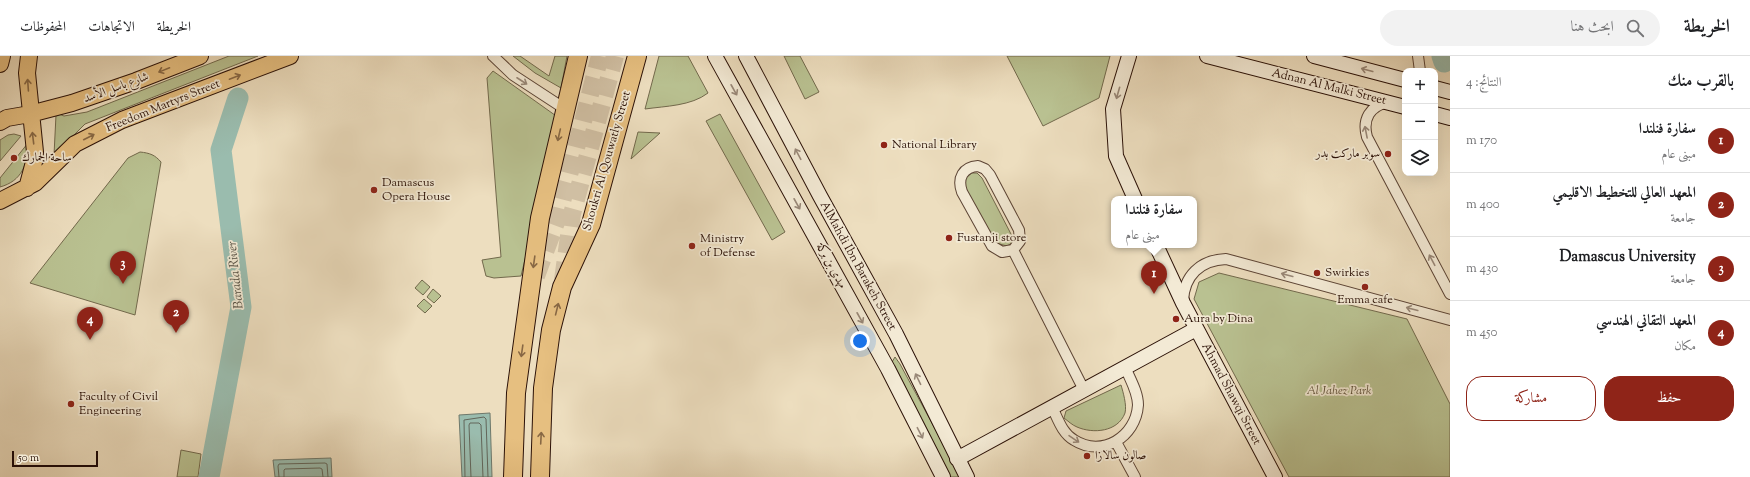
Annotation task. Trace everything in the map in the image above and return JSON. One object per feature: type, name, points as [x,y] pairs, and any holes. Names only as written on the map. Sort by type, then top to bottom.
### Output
[{"type":"highway","points":[[513,477],[516,393],[540,218],[578,56]]},
{"type":"highway","name":"Shoukri Al Qouwatly Street","points":[[540,477],[543,388],[551,330],[562,287],[591,224],[637,56]]},
{"type":"main road","points":[[0,64],[2,56]]},
{"type":"main road","points":[[26,188],[34,162],[35,152],[27,73],[29,56]]},
{"type":"main road","name":"شارع باسل الأسد","points":[[0,122],[7,118],[30,114],[83,100],[200,56]]},
{"type":"main road","name":"Freedom Martyrs Street","points":[[1,201],[35,183],[75,144],[122,120],[290,56]]},
{"type":"main road","name":"مهدي بن بركة","points":[[715,56],[888,369],[943,477]]},
{"type":"main road","name":"AlMahdi Ibn Barakeh Street","points":[[746,56],[820,196],[896,334],[967,477]]},
{"type":"main road","points":[[1129,56],[1114,109],[1116,156],[1135,196]]},
{"type":"main road","name":"Adnan Al Malki Street","points":[[1207,56],[1402,106]]},
{"type":"main road","points":[[1314,56],[1402,79]]},
{"type":"main road","points":[[1438,89],[1450,92]]},
{"type":"main road","points":[[1438,115],[1450,118]]},
{"type":"main road","name":"Ahmad Shawqi Street","points":[[1157,248],[1196,329],[1275,477]]},
{"type":"main road","points":[[958,459],[1196,329]]},
{"type":"street","points":[[493,56],[513,75],[565,109]]},
{"type":"street","points":[[1418,56],[1420,68]]},
{"type":"street","points":[[1388,102],[1375,107],[1366,118],[1364,128],[1366,137],[1450,294]]},
{"type":"street","points":[[978,166],[985,169],[990,174],[1019,230],[1020,241],[1013,250],[1002,252],[992,246],[962,192],[959,185],[960,177],[964,171],[970,167],[978,166]]},
{"type":"street","points":[[1013,250],[1084,390]]},
{"type":"street","points":[[1183,303],[1186,283],[1195,271],[1207,262],[1226,259],[1450,320]]},
{"type":"street","points":[[1052,407],[1064,432],[1073,440],[1086,446],[1103,446],[1116,442],[1129,432],[1136,418],[1138,404],[1135,389],[1125,367]]},
{"type":"street","points":[[1116,442],[1135,477]]},
{"type":"green space","points":[[229,56],[258,56],[85,124],[54,155],[56,115],[59,114],[64,116],[87,112]]},
{"type":"green space","points":[[513,56],[520,56],[549,76],[555,56],[567,56],[561,88],[535,73]]},
{"type":"green space","points":[[659,56],[688,56],[708,93],[694,101],[645,109]]},
{"type":"green space","points":[[784,56],[800,56],[819,92],[805,99]]},
{"type":"green space","points":[[1007,56],[1110,56],[1099,98],[1043,126]]},
{"type":"green space","points":[[493,71],[559,118],[521,276],[494,278],[486,276],[482,260],[501,257],[487,78]]},
{"type":"green space","points":[[720,114],[785,232],[772,240],[706,121]]},
{"type":"green space","points":[[638,132],[660,133],[631,159]]},
{"type":"green space","points":[[14,134],[21,136],[0,161],[0,140],[8,135]]},
{"type":"green space","points":[[28,143],[27,158],[19,176],[14,181],[0,187],[0,178]]},
{"type":"green space","points":[[140,152],[152,155],[161,162],[135,315],[30,283],[128,158]]},
{"type":"green space","points":[[972,173],[977,173],[982,178],[1012,236],[1012,243],[1007,246],[996,243],[968,193],[963,180]]},
{"type":"green space","name":"Al Jahez Park","points":[[1219,273],[1407,319],[1450,404],[1450,477],[1289,477],[1194,299],[1199,282]]},
{"type":"green space","points":[[422,280],[430,287],[423,295],[415,288]]},
{"type":"green space","points":[[433,289],[441,296],[434,303],[427,297]]},
{"type":"green space","points":[[424,299],[432,306],[425,313],[417,306]]},
{"type":"green space","points":[[895,357],[961,477],[949,477],[892,362]]},
{"type":"green space","points":[[1121,385],[1125,402],[1125,413],[1122,419],[1111,428],[1097,431],[1083,429],[1073,425],[1064,418],[1066,411]]},
{"type":"green space","points":[[181,450],[201,454],[198,477],[177,477]]},
{"type":"water","points":[[490,413],[492,477],[462,477],[459,415]]},
{"type":"water","points":[[331,458],[332,477],[275,477],[273,460]]},
{"type":"waterway","points":[[1442,56],[1444,62]]},
{"type":"waterway","name":"Barada River","points":[[209,477],[241,307],[221,150],[238,98]]},
{"type":"tunnel","points":[[536,276],[558,217],[600,56]]},
{"type":"tunnel","points":[[563,280],[572,214],[615,56]]},
{"type":"place","name":"National Library","points":[[884,145]]},
{"type":"place","name":"سوبر ماركت بدر","points":[[1388,154]]},
{"type":"place","name":"ساحة الجمارك","points":[[14,158]]},
{"type":"place","name":"Damascus Opera House","points":[[374,190]]},
{"type":"place","name":"Fustanji store","points":[[949,238]]},
{"type":"place","name":"Ministry of Defense","points":[[692,246]]},
{"type":"place","name":"Swirkies","points":[[1317,273]]},
{"type":"place","name":"Damascus University","points":[[123,284]]},
{"type":"place","name":"Emma cafe","points":[[1365,287]]},
{"type":"place","name":"سفارة فنلندا","points":[[1154,294]]},
{"type":"place","name":"Aura by Dina","points":[[1176,319]]},
{"type":"place","name":"المعهد العالي للتخطيط الاقليمي","points":[[176,333]]},
{"type":"place","name":"المعهد التقاني الهندسي","points":[[90,340]]},
{"type":"place","name":"Faculty of Civil Engineering","points":[[71,404]]},
{"type":"place","name":"صالون سالازا","points":[[1087,456]]}]
